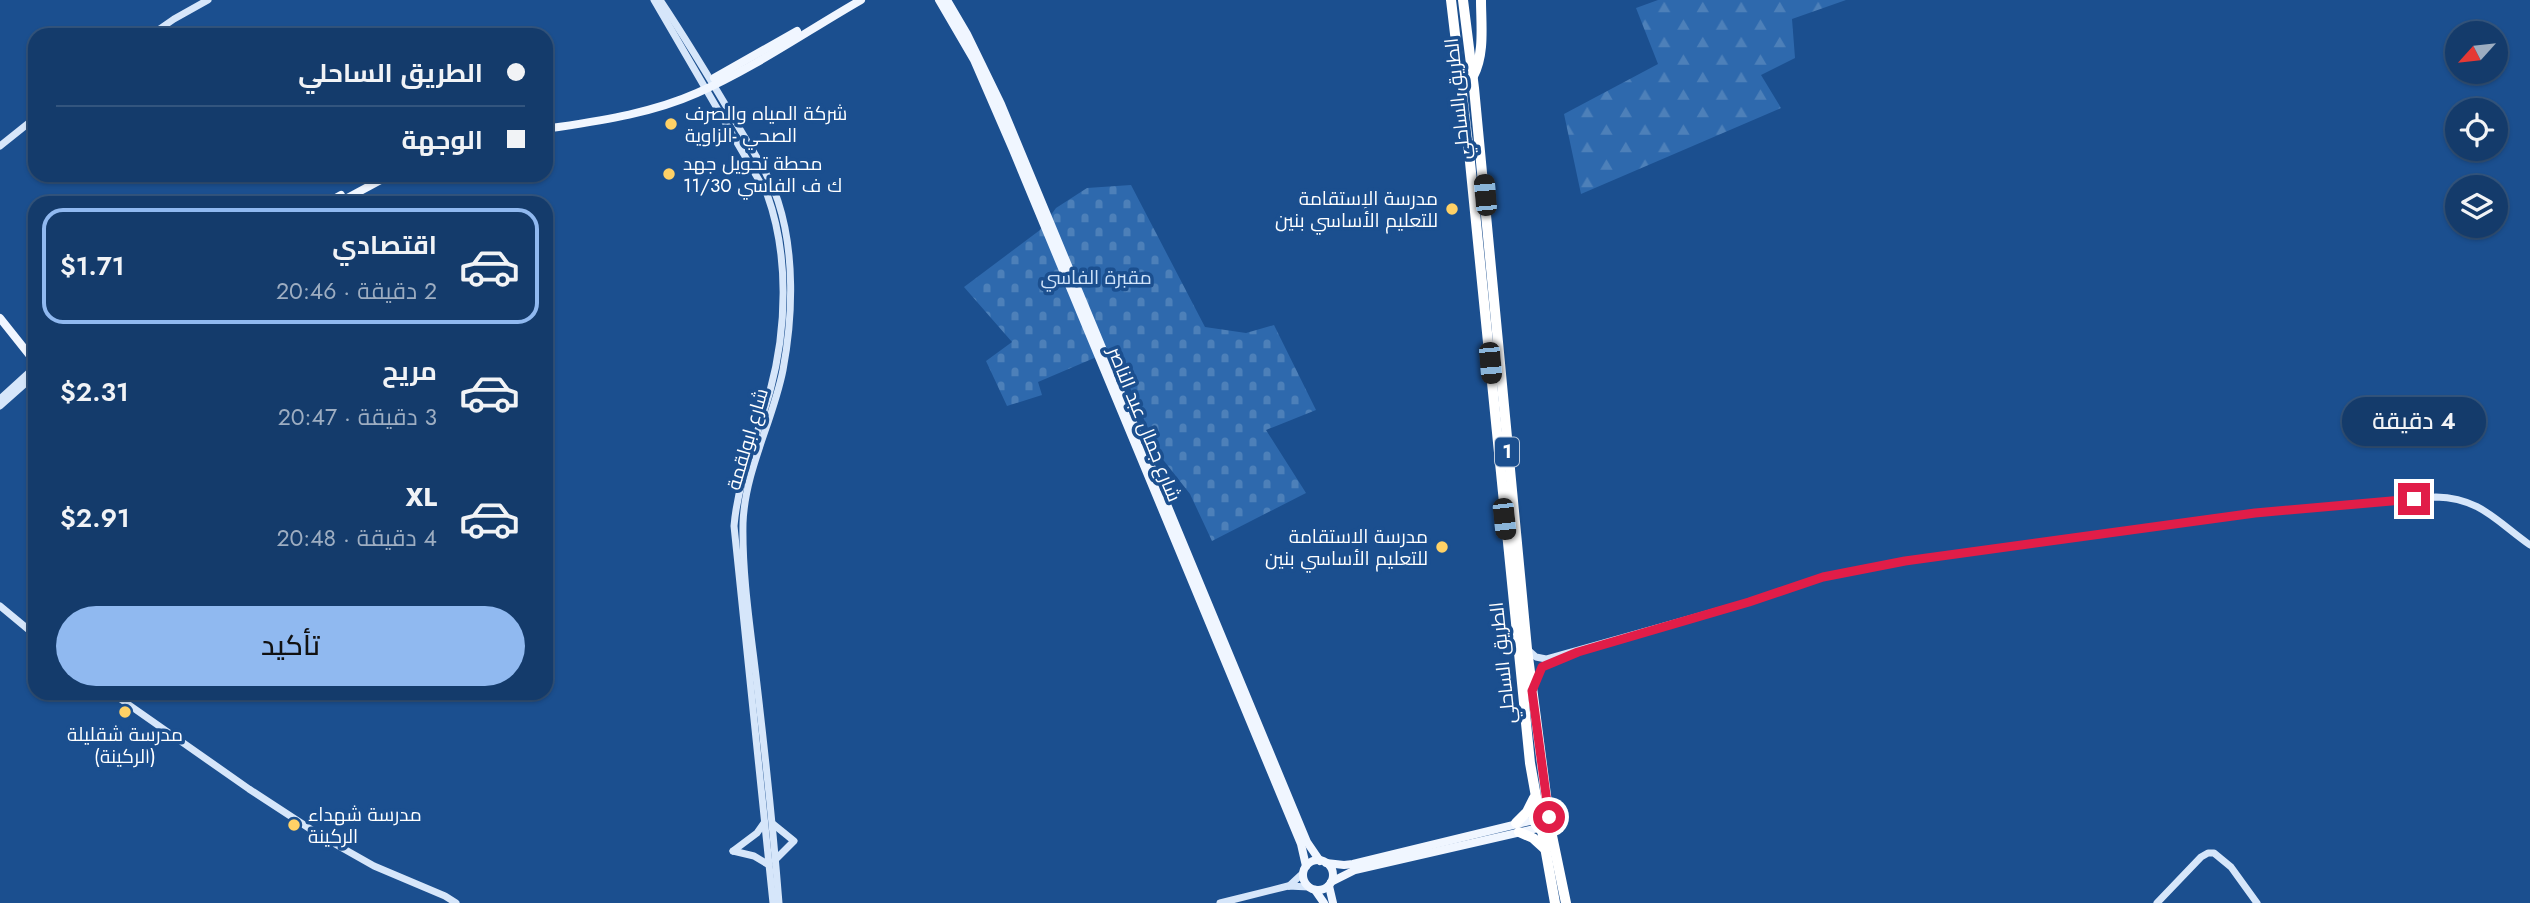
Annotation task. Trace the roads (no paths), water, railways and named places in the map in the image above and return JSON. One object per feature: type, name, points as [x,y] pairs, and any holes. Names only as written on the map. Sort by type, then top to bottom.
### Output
[{"type":"highway","name":"الطريق الساحلي","points":[[1450,0],[1471,165],[1535,794],[1566,903]]},
{"type":"highway","name":"الطريق الساحلي","points":[[1463,0],[1473,77],[1511,542],[1532,691],[1544,848],[1555,903]]},
{"type":"highway","points":[[1473,77],[1478,66],[1481,0]]},
{"type":"highway","points":[[1535,794],[1518,827],[1544,848]]},
{"type":"main road","points":[[709,84],[852,0]]},
{"type":"main road","points":[[553,124],[612,118],[653,108],[709,84],[861,0]]},
{"type":"main road","name":"شارع جمال عبد الناصر","points":[[939,0],[974,60],[1013,149],[1297,832],[1304,850],[1304,870]]},
{"type":"main road","name":"شارع جمال عبد الناصر","points":[[947,0],[1001,104],[1304,836],[1312,852],[1323,862]]},
{"type":"main road","points":[[340,196],[365,182]]},
{"type":"main road","points":[[351,196],[377,182]]},
{"type":"main road","points":[[0,312],[28,346]]},
{"type":"main road","points":[[0,318],[28,356]]},
{"type":"main road","points":[[1324,903],[1303,878],[1304,870],[1315,861],[1353,864],[1544,822]]},
{"type":"main road","points":[[1312,889],[1330,884],[1355,870],[1518,827]]},
{"type":"main road","points":[[1323,862],[1332,872],[1330,884],[1333,903]]},
{"type":"street","points":[[161,28],[208,0]]},
{"type":"street","points":[[654,0],[709,84]]},
{"type":"street","points":[[660,0],[709,84]]},
{"type":"street","name":"شارع ابولقمة","points":[[709,84],[767,194],[777,222],[781,248],[781,328],[771,388],[741,487],[734,526],[779,903]]},
{"type":"street","points":[[0,146],[28,124]]},
{"type":"street","points":[[0,399],[28,372]]},
{"type":"street","points":[[0,407],[28,381]]},
{"type":"street","points":[[1527,649],[1536,657],[1544,659],[1578,652],[1749,602],[1823,577],[1905,561],[2255,513],[2436,497],[2456,498],[2490,513],[2530,545]]},
{"type":"street","points":[[0,606],[28,629]]},
{"type":"street","points":[[1532,691],[1542,667],[1578,652]]},
{"type":"street","points":[[122,700],[248,789],[321,836],[374,866],[457,903]]},
{"type":"street","points":[[769,823],[794,841],[773,862],[733,851],[757,833],[769,823]]},
{"type":"street","points":[[2157,903],[2201,857],[2214,853],[2231,867],[2257,903]]},
{"type":"street","name":"شارع ابولقمة","points":[[773,862],[773,903]]},
{"type":"street","points":[[1288,886],[1304,870]]},
{"type":"street","points":[[1220,903],[1288,886],[1312,889]]},
{"type":"place","name":"شركة المياه والصرف الصحي -الزاوية","points":[[671,124]]},
{"type":"place","name":"محطة تحويل جهد 11/30 ك ف الفاسي","points":[[669,174]]},
{"type":"place","name":"مدرسة اﻹستقامة للتعليم اﻷساسي بنين","points":[[1452,209]]},
{"type":"place","name":"مدرسة الاستقامة للتعليم الأساسي بنين","points":[[1442,547]]},
{"type":"place","name":"مدرسة شقليلة (الركينة)","points":[[125,712]]},
{"type":"place","name":"مدرسة شهداء الركينة","points":[[294,825]]},
{"type":"park label","name":"مقبرة الفاسي","points":[[1096,277]]}]
